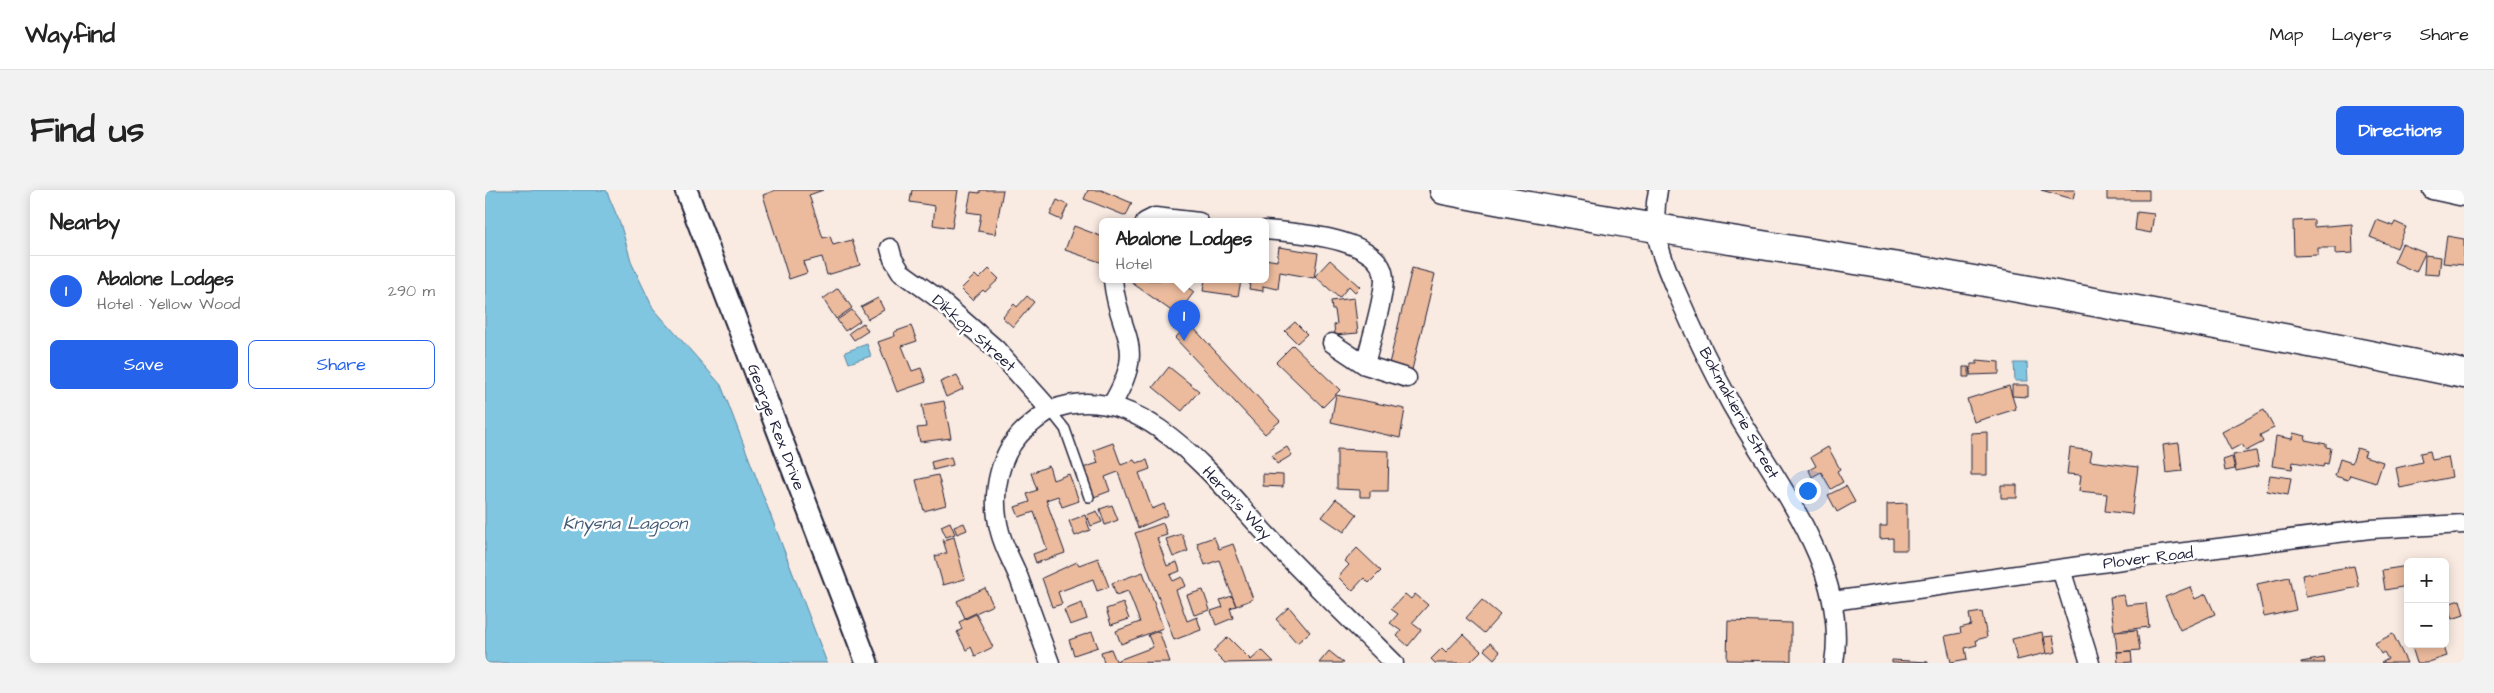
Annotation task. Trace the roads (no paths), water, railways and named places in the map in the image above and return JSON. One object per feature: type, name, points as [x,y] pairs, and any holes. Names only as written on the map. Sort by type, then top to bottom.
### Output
[{"type":"highway","points":[[1444,190],[1552,211],[1654,226],[2077,299],[2464,374]]},
{"type":"street","name":"George Rex Drive","points":[[685,190],[867,663]]},
{"type":"street","name":"Bokmakierie Street","points":[[1658,190],[1654,226],[1664,264],[1692,329],[1731,404],[1809,536],[1827,576],[1833,601],[1834,663]]},
{"type":"street","points":[[2432,190],[2464,197]]},
{"type":"street","points":[[1269,230],[1320,235],[1343,241],[1374,260],[1382,270],[1384,280],[1365,365]]},
{"type":"street","name":"Dikkop Street","points":[[890,248],[893,259],[901,272],[937,297],[996,349],[1050,410]]},
{"type":"street","points":[[1111,406],[1128,375],[1131,350],[1114,283]]},
{"type":"street","points":[[1333,343],[1365,365],[1407,378]]},
{"type":"street","name":"Heron's Way","points":[[1050,410],[1086,404],[1111,406],[1152,423],[1184,447],[1218,480],[1293,563],[1395,663]]},
{"type":"street","points":[[1050,410],[1022,431],[1013,443],[999,475],[996,494],[1000,534],[1050,663]]},
{"type":"street","name":"Plover Road","points":[[1833,601],[2371,529],[2464,524]]},
{"type":"street","points":[[2061,569],[2089,663]]},
{"type":"lane","points":[[1050,410],[1065,429],[1089,497]]},
{"type":"water","name":"Knysna Lagoon","points":[[485,190],[606,190],[620,223],[632,264],[653,308],[721,385],[827,663],[485,663]]},
{"type":"water","points":[[867,344],[871,356],[849,363],[845,352]]},
{"type":"water","points":[[2014,363],[2027,363],[2028,381],[2015,381]]},
{"type":"place","name":"Abalone Lodges","points":[[1184,341]]}]
